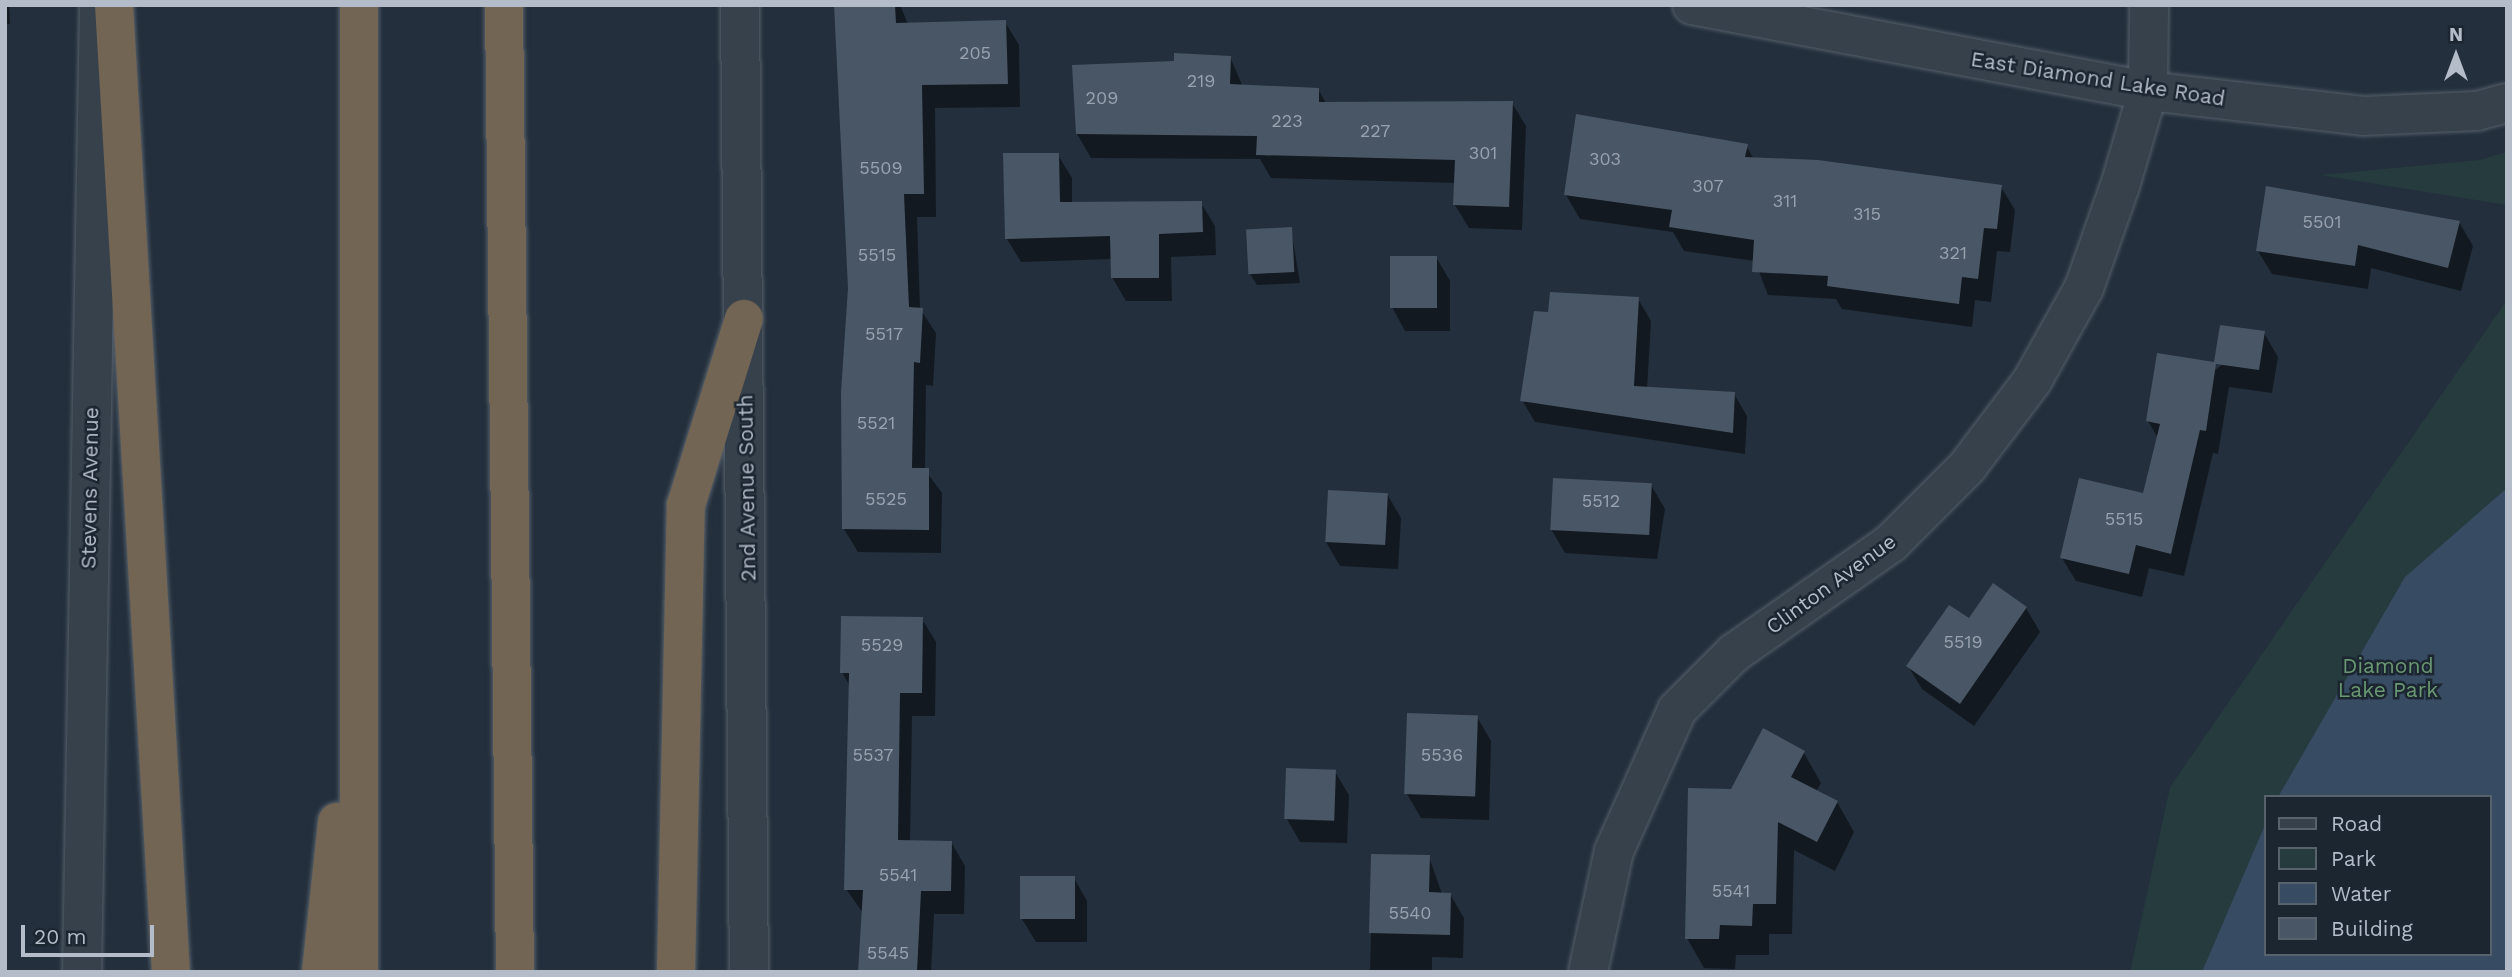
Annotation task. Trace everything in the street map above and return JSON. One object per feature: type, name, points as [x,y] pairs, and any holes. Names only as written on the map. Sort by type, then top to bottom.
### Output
[{"type":"highway","points":[[114,5],[171,972]]},
{"type":"highway","points":[[359,5],[359,972]]},
{"type":"highway","points":[[504,5],[514,972]]},
{"type":"highway","points":[[676,972],[686,505],[744,320]]},
{"type":"highway","points":[[321,972],[357,635]]},
{"type":"street","name":"Stevens Avenue","points":[[82,972],[99,5]]},
{"type":"street","name":"2nd Avenue South","points":[[740,5],[749,972]]},
{"type":"street","name":"East Diamond Lake Road","points":[[1692,5],[2148,91],[2363,116],[2477,111],[2507,103]]},
{"type":"street","name":"Clinton Avenue","points":[[1588,972],[1614,851],[1677,710],[1734,653],[1891,543],[1967,467],[2032,381],[2084,288],[2148,91],[2149,5]]},
{"type":"green space","points":[[2507,152],[2507,205],[2320,175],[2479,160]]},
{"type":"green space","name":"Diamond Lake Park","points":[[2507,300],[2507,972],[2130,972],[2170,787]]},
{"type":"water","points":[[2507,488],[2507,972],[2202,972],[2264,827],[2264,956],[2491,956],[2491,795],[2279,795],[2405,577]]},
{"type":"building","points":[[834,5],[895,5],[896,23],[1006,20],[1008,84],[922,85],[924,194],[904,194],[909,307],[923,308],[920,363],[914,362],[912,468],[929,468],[929,530],[842,529],[841,392],[848,288]]},
{"type":"building","points":[[1174,53],[1231,56],[1230,84],[1319,88],[1319,102],[1513,101],[1509,207],[1453,205],[1455,160],[1256,155],[1257,136],[1076,134],[1072,65],[1174,61]]},
{"type":"building","points":[[1576,114],[1748,144],[1745,157],[1818,160],[2002,185],[1997,229],[1984,228],[1978,279],[1962,277],[1959,304],[1827,286],[1828,276],[1752,272],[1754,240],[1669,227],[1672,210],[1564,195]]},
{"type":"building","points":[[1003,153],[1059,153],[1060,202],[1202,201],[1203,232],[1159,234],[1159,278],[1111,278],[1110,236],[1005,239]]},
{"type":"building","points":[[2266,186],[2460,221],[2448,268],[2358,245],[2355,266],[2256,251]]},
{"type":"building","points":[[1292,227],[1294,272],[1248,274],[1246,229]]},
{"type":"building","points":[[1390,256],[1437,256],[1437,308],[1390,308]]},
{"type":"building","points":[[1550,292],[1639,297],[1634,386],[1735,392],[1733,433],[1520,401],[1534,311],[1548,312]]},
{"type":"building","points":[[2220,325],[2265,331],[2259,370],[2216,364],[2206,431],[2200,430],[2171,554],[2136,545],[2129,574],[2060,558],[2079,478],[2143,493],[2160,424],[2146,421],[2157,353],[2214,362]]},
{"type":"building","points":[[1553,478],[1652,483],[1649,535],[1550,530]]},
{"type":"building","points":[[1328,490],[1388,493],[1385,545],[1325,542]]},
{"type":"building","points":[[1993,583],[2027,607],[1960,704],[1906,666],[1949,605],[1969,618]]},
{"type":"building","points":[[841,616],[923,617],[922,693],[900,693],[898,840],[952,841],[951,891],[921,891],[917,972],[858,972],[863,890],[844,890],[849,673],[840,673]]},
{"type":"building","points":[[1407,713],[1478,715],[1475,796],[1404,794]]},
{"type":"building","points":[[1763,728],[1805,751],[1791,777],[1838,801],[1817,842],[1778,822],[1776,904],[1753,904],[1752,926],[1720,925],[1719,939],[1685,939],[1688,788],[1731,789]]},
{"type":"building","points":[[1286,768],[1336,770],[1334,821],[1284,819]]},
{"type":"building","points":[[1371,854],[1430,855],[1429,892],[1451,893],[1450,935],[1369,933]]},
{"type":"building","points":[[1020,876],[1075,876],[1075,919],[1020,919]]}]
